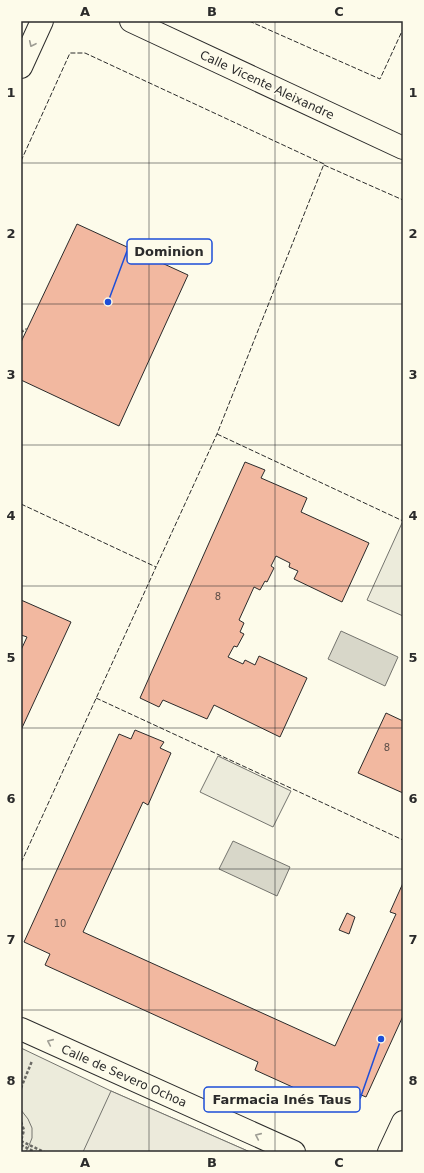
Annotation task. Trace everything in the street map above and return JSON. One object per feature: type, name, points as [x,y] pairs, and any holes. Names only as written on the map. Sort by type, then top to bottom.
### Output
[{"type":"street","points":[[21,67],[42,21]]},
{"type":"street","name":"Calle Vicente Aleixandre","points":[[131,21],[403,148]]},
{"type":"street","name":"Calle de Severo Ochoa","points":[[21,1029],[294,1152]]},
{"type":"street","points":[[389,1152],[403,1122]]},
{"type":"path","points":[[21,332],[28,329]]},
{"type":"path","points":[[21,1122],[24,1130],[21,1141],[44,1152]]},
{"type":"path","points":[[21,1145],[35,1152]]},
{"type":"shaded area","points":[[402,523],[403,524],[403,616],[367,600]]},
{"type":"shaded area","points":[[341,631],[398,657],[385,686],[328,659]]},
{"type":"shaded area","points":[[218,756],[291,791],[273,827],[200,792]]},
{"type":"shaded area","points":[[233,841],[290,867],[277,896],[219,869]]},
{"type":"shaded area","points":[[21,1048],[111,1091],[250,1152],[21,1152]]},
{"type":"shaded area","points":[[111,1091],[250,1152],[83,1152]]},
{"type":"shaded area","points":[[21,1110],[28,1119],[32,1128],[32,1138],[25,1152],[21,1152]]},
{"type":"building","points":[[77,224],[188,275],[119,426],[21,380],[21,342]]},
{"type":"building","points":[[245,462],[265,470],[261,478],[307,498],[301,512],[369,543],[342,602],[294,579],[298,571],[289,567],[290,563],[276,556],[271,566],[274,568],[267,582],[265,581],[260,590],[254,587],[239,620],[244,623],[240,632],[244,634],[237,647],[234,646],[228,657],[243,664],[245,660],[255,665],[259,656],[307,678],[280,737],[214,705],[207,719],[163,700],[159,707],[140,698]]},
{"type":"building","points":[[21,600],[71,622],[21,730],[21,650],[27,637],[21,635]]},
{"type":"building","points":[[386,713],[403,721],[403,793],[358,773]]},
{"type":"building","points":[[135,730],[164,742],[160,748],[171,753],[148,805],[143,802],[83,932],[335,1046],[396,914],[390,912],[403,883],[403,1016],[366,1097],[349,1090],[341,1109],[255,1070],[258,1062],[45,965],[50,954],[24,942],[119,734],[131,739]]},
{"type":"building","points":[[347,913],[355,917],[349,934],[339,930]]},
{"type":"fence","points":[[249,21],[380,79],[403,29]]},
{"type":"fence","points":[[21,161],[70,53],[85,53],[324,164],[217,434],[156,567]]},
{"type":"fence","points":[[324,165],[403,200]]},
{"type":"fence","points":[[217,434],[403,521]]},
{"type":"fence","points":[[21,504],[156,567],[21,863]]},
{"type":"fence","points":[[96,698],[403,840]]},
{"type":"place","name":"Dominion","points":[[108,302]]},
{"type":"place","name":"Farmacia Inés Taus","points":[[381,1039]]}]
